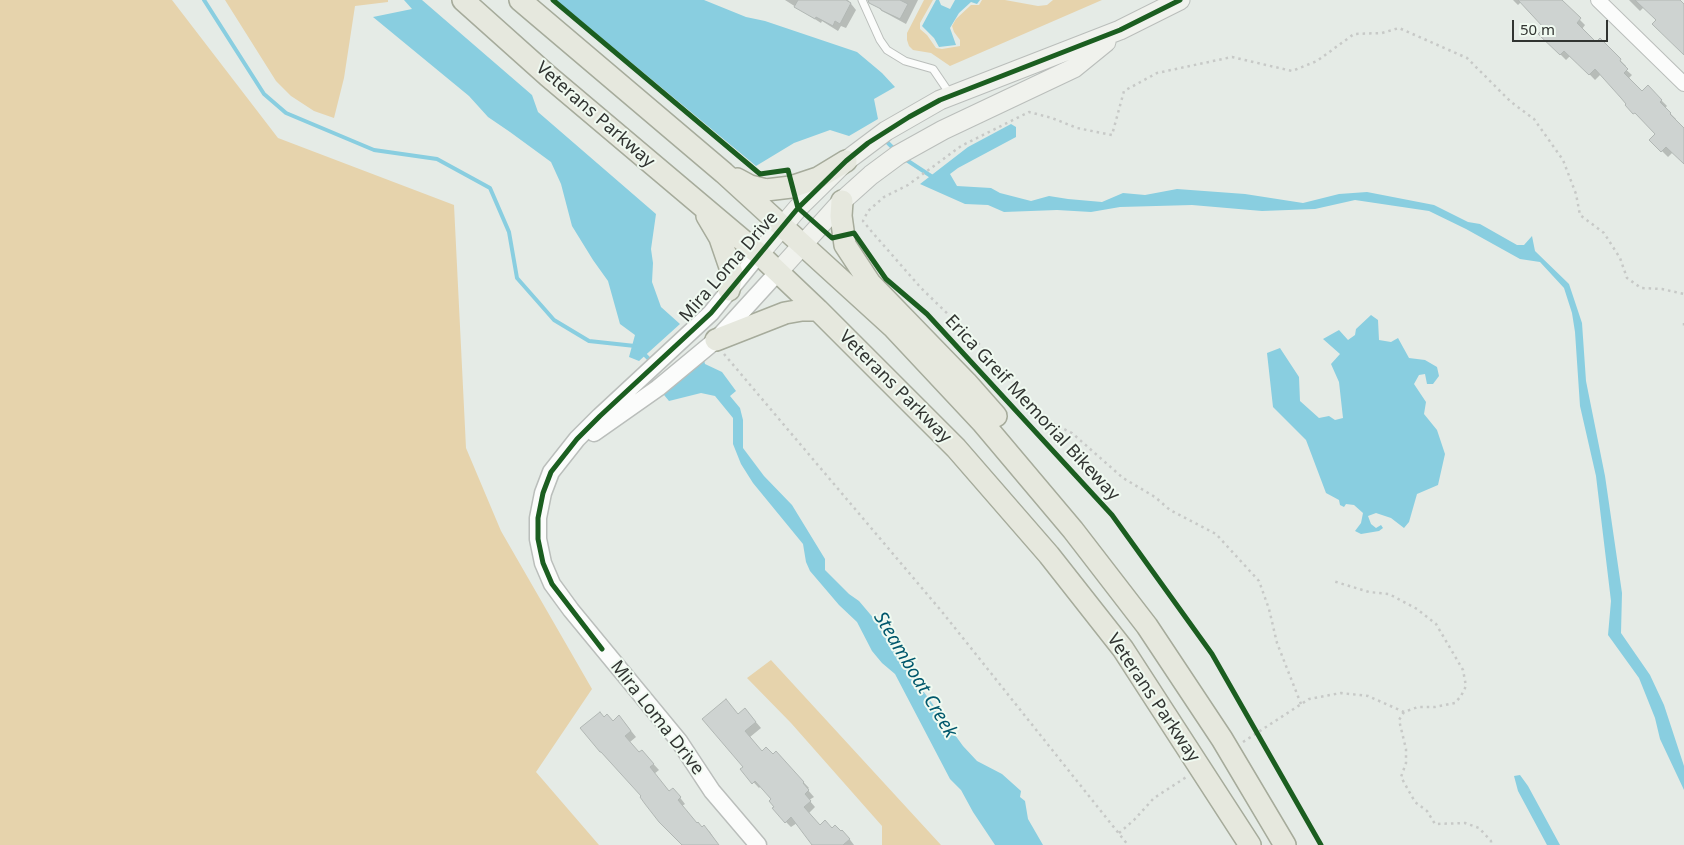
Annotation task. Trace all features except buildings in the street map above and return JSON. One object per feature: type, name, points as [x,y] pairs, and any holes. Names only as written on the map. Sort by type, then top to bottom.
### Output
[{"type":"main road","name":"Veterans Parkway","points":[[463,0],[548,76],[759,254],[956,448],[1049,555],[1123,650],[1250,845]]},
{"type":"main road","name":"Veterans Parkway","points":[[520,0],[724,172],[894,328],[982,422],[1076,533],[1147,626],[1222,739],[1285,845]]},
{"type":"main road","name":"Mira Loma Drive","points":[[759,254],[782,226],[846,161],[868,143],[895,126],[925,108],[951,96],[1120,30],[1180,0]]},
{"type":"main road","name":"Mira Loma Drive","points":[[778,272],[842,201],[898,155],[943,130],[1074,68],[1120,30]]},
{"type":"main road","points":[[724,172],[750,186],[766,190],[791,187],[818,178],[846,161]]},
{"type":"main road","points":[[842,201],[841,216],[845,246],[870,283],[966,382],[1037,464],[1062,496],[1076,533]]},
{"type":"main road","points":[[701,205],[720,238],[732,273],[729,290]]},
{"type":"main road","points":[[714,348],[786,314],[802,310],[818,310]]},
{"type":"street","points":[[1598,0],[1684,84]]},
{"type":"street","name":"Mira Loma Drive","points":[[758,845],[712,791],[679,742],[552,584],[541,555],[538,539],[538,518],[543,493],[551,472],[567,451],[648,370],[711,313],[759,254]]},
{"type":"street","name":"Mira Loma Drive","points":[[567,451],[714,348],[778,272]]},
{"type":"lane","points":[[862,0],[880,40],[887,50],[906,61],[933,69],[951,96]]},
{"type":"path","points":[[1301,704],[1276,643],[1269,609],[1259,581],[1253,574],[1216,534],[1170,510],[1155,497],[1122,478],[1072,433],[1044,419],[979,344],[922,288],[872,232],[863,220],[868,211],[884,197],[908,185],[961,146],[1029,112],[1052,118],[1077,128],[1112,135],[1124,92],[1158,74],[1232,58],[1292,71],[1317,61],[1354,34],[1382,33],[1399,28],[1467,58],[1511,102],[1534,119],[1563,160],[1576,194],[1580,215],[1604,234],[1620,258],[1627,278],[1641,288],[1684,294]]},
{"type":"path","points":[[1684,323],[1684,328]]},
{"type":"path","points":[[714,348],[943,613],[1128,845]]},
{"type":"path","points":[[1333,581],[1369,592],[1389,594],[1417,610],[1436,624],[1463,670],[1466,686],[1455,703],[1435,707],[1418,707],[1404,712],[1399,720],[1406,750],[1406,763],[1401,778],[1415,802],[1427,811],[1435,824],[1465,823],[1479,828],[1491,841],[1491,845]]},
{"type":"path","points":[[1276,722],[1309,699],[1341,693],[1368,696],[1404,712]]},
{"type":"path","points":[[1252,723],[1261,740]]},
{"type":"shaded area","points":[[0,0],[172,0],[278,138],[454,205],[466,448],[501,531],[592,689],[536,772],[599,845],[0,845]]},
{"type":"shaded area","points":[[225,0],[388,0],[388,2],[355,6],[344,78],[334,118],[314,111],[291,96],[276,81]]},
{"type":"shaded area","points":[[924,0],[933,0],[920,23],[920,29],[936,48],[942,49],[960,46],[960,40],[952,26],[956,19],[971,5],[979,5],[982,0],[1005,0],[1038,6],[1047,5],[1053,0],[1102,0],[950,66],[931,53],[913,50],[909,46],[907,33]]},
{"type":"shaded area","points":[[771,660],[941,845],[882,845],[882,826],[791,723],[747,678]]},
{"type":"water","points":[[404,0],[422,0],[532,95],[538,112],[656,214],[651,249],[653,263],[652,282],[661,307],[680,324],[639,361],[629,357],[635,335],[620,324],[608,281],[572,226],[561,184],[551,162],[488,117],[469,96],[373,17],[412,9]]},
{"type":"water","points":[[556,0],[704,0],[746,17],[765,21],[857,52],[895,87],[874,99],[878,119],[849,136],[830,130],[794,143],[756,166]]},
{"type":"water","points":[[936,0],[939,0],[941,5],[950,9],[955,0],[980,0],[977,4],[971,2],[959,13],[950,28],[956,45],[939,47],[934,38],[922,26]]},
{"type":"water","points":[[1011,124],[1016,127],[1016,137],[950,174],[957,186],[991,188],[1000,193],[1031,201],[1049,196],[1102,202],[1123,193],[1145,195],[1177,189],[1245,194],[1303,203],[1339,194],[1367,192],[1434,205],[1468,222],[1480,224],[1517,245],[1524,245],[1532,236],[1535,251],[1569,284],[1582,323],[1586,381],[1605,476],[1622,593],[1621,633],[1650,675],[1664,705],[1684,766],[1684,790],[1660,739],[1655,718],[1639,678],[1608,635],[1611,601],[1596,476],[1580,406],[1572,313],[1564,288],[1540,262],[1520,259],[1429,211],[1355,200],[1315,209],[1262,211],[1192,205],[1120,207],[1091,212],[1057,210],[1004,212],[988,205],[965,204],[920,184],[968,147]]},
{"type":"water","points":[[1371,315],[1378,320],[1379,340],[1391,342],[1398,338],[1409,358],[1425,360],[1437,367],[1439,376],[1433,384],[1427,384],[1425,374],[1419,375],[1414,384],[1426,402],[1424,414],[1437,430],[1445,454],[1438,485],[1417,494],[1409,522],[1404,528],[1391,518],[1376,513],[1368,516],[1371,524],[1376,528],[1381,525],[1383,528],[1379,531],[1361,534],[1355,531],[1361,523],[1363,513],[1354,505],[1346,504],[1344,507],[1340,505],[1339,500],[1326,493],[1306,440],[1273,407],[1267,353],[1280,348],[1299,377],[1300,401],[1319,418],[1329,416],[1335,420],[1343,418],[1339,382],[1331,364],[1340,354],[1323,339],[1339,330],[1348,340],[1355,335],[1356,329]]},
{"type":"water","points":[[700,345],[705,364],[722,372],[736,391],[730,396],[740,408],[743,420],[743,448],[764,476],[792,505],[825,559],[825,570],[849,594],[859,601],[881,627],[913,677],[963,746],[977,761],[1002,774],[1021,791],[1020,797],[1025,801],[1028,819],[1043,845],[995,845],[961,790],[950,779],[895,674],[872,651],[857,622],[839,605],[810,571],[806,562],[803,544],[753,483],[741,464],[733,444],[733,418],[715,396],[701,393],[669,401],[655,384]]},
{"type":"water","points":[[1520,775],[1560,845],[1547,845],[1518,791],[1514,776]]},
{"type":"waterway","name":"Steamboat Creek","points":[[204,0],[264,94],[286,113],[374,150],[437,159],[490,188],[509,232],[517,278],[554,320],[589,341],[635,346]]},
{"type":"waterway","points":[[885,140],[896,151]]},
{"type":"waterway","points":[[905,159],[934,178]]},
{"type":"waterway","name":"Steamboat Creek","points":[[642,352],[653,363]]},
{"type":"cycle path","name":"Erica Greif Memorial Bikeway","points":[[553,0],[760,174],[788,170],[798,208],[832,238],[854,233],[886,279],[927,314],[1112,515],[1212,654],[1321,845]]},
{"type":"cycle path","points":[[602,649],[552,584],[543,563],[538,539],[538,518],[543,493],[551,472],[577,439],[711,313],[798,208],[846,161],[868,143],[940,100],[1120,30],[1180,0]]}]
